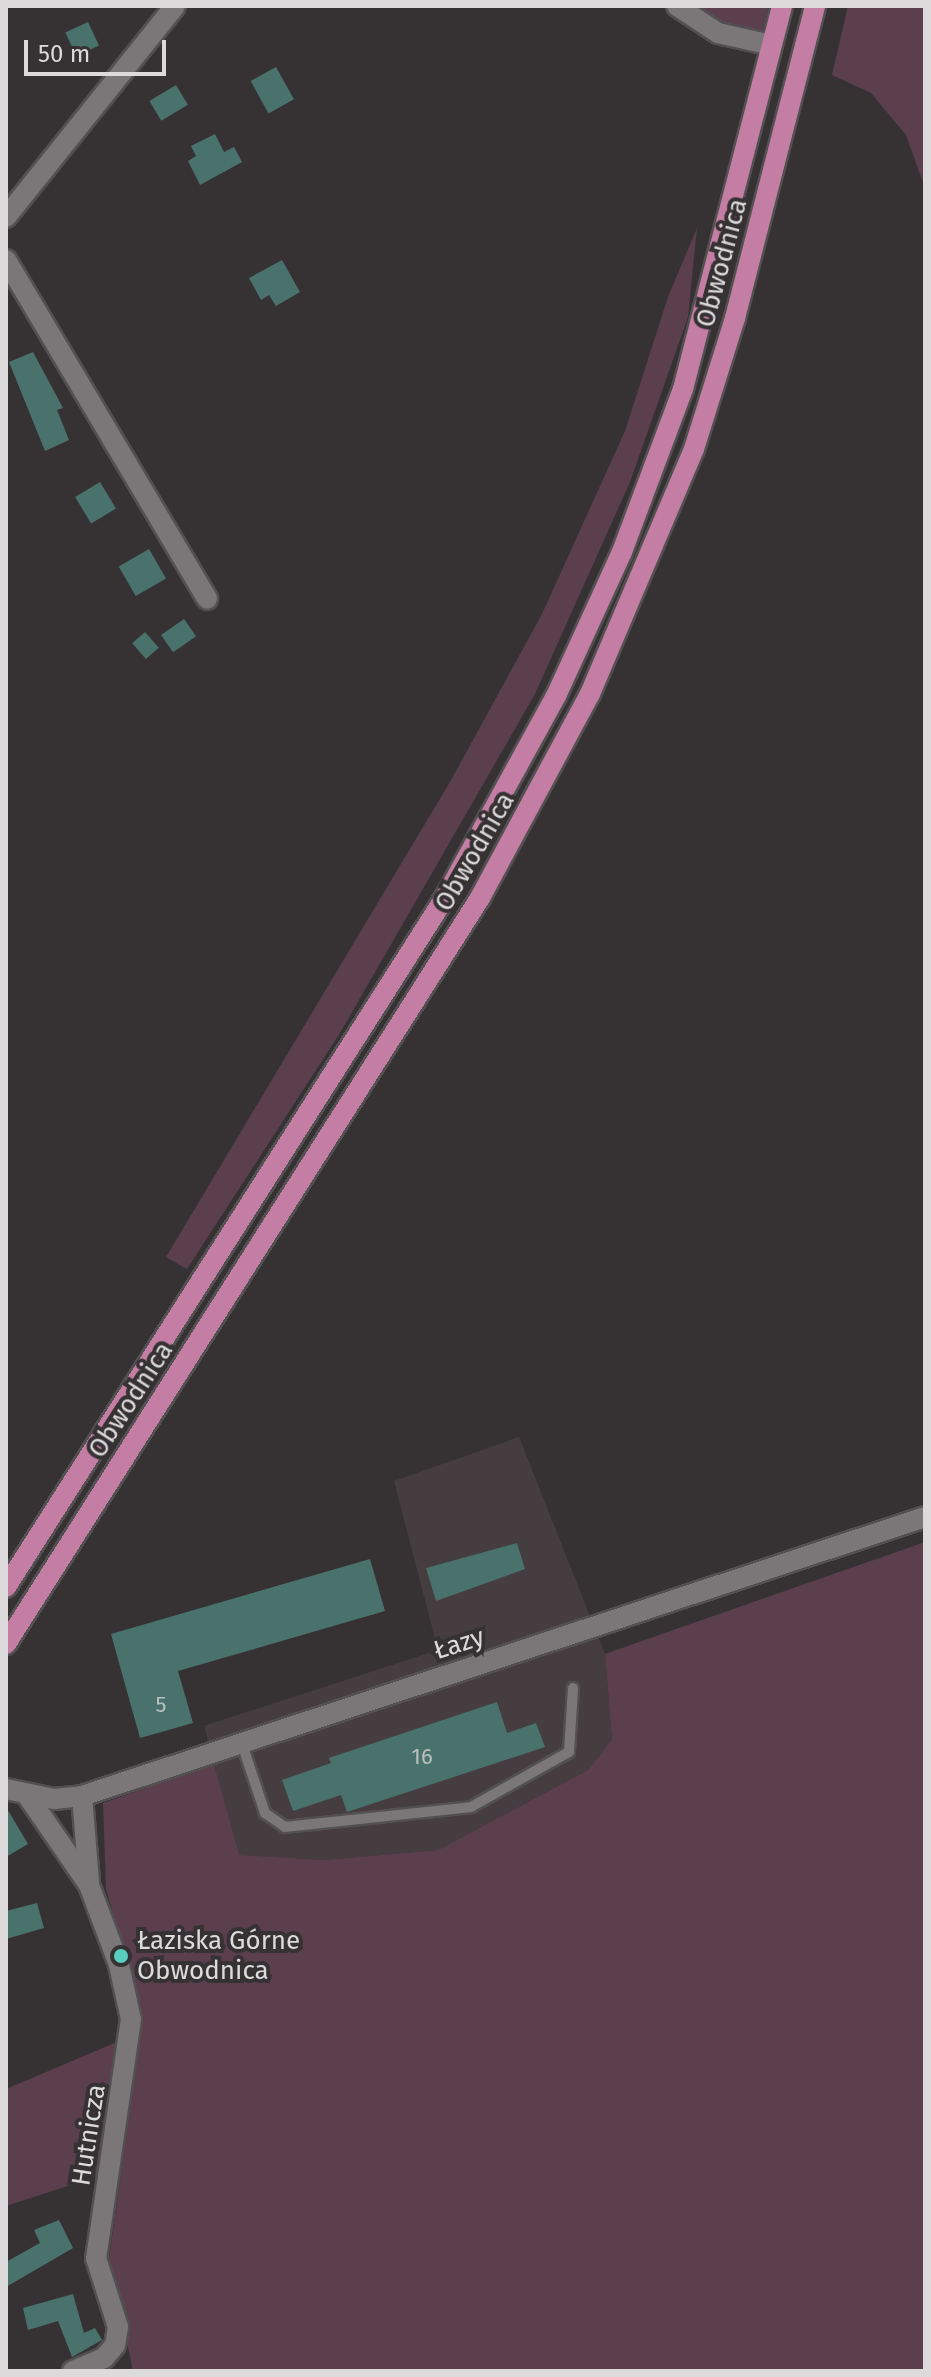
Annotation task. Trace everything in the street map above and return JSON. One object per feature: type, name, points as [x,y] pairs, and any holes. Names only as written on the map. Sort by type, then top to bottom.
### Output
[{"type":"main road","name":"Obwodnica","points":[[6,1587],[446,896],[556,696],[622,552],[683,389],[782,6]]},
{"type":"main road","name":"Obwodnica","points":[[6,1644],[480,898],[590,694],[635,596],[698,435],[735,318],[815,6]]},
{"type":"street","points":[[6,217],[175,6]]},
{"type":"street","points":[[677,6],[718,33],[772,45]]},
{"type":"street","points":[[6,260],[207,599]]},
{"type":"street","name":"Łazy","points":[[6,1789],[27,1795],[82,1796],[925,1517]]},
{"type":"street","points":[[27,1795],[89,1885]]},
{"type":"street","points":[[82,1796],[89,1885]]},
{"type":"street","name":"Hutnicza","points":[[73,2371],[104,2358],[115,2345],[118,2327],[96,2258],[131,2019],[119,1965],[89,1885]]},
{"type":"lane","points":[[242,1744],[265,1813],[285,1827],[364,1823],[471,1807],[569,1752],[573,1688]]},
{"type":"shaded area","points":[[696,6],[769,6],[763,31],[722,22]]},
{"type":"shaded area","points":[[848,6],[925,6],[925,188],[906,135],[871,93],[832,75]]},
{"type":"shaded area","points":[[697,228],[688,317],[630,482],[535,694],[340,1033],[187,1269],[166,1257],[450,782],[542,614],[625,431],[668,297]]},
{"type":"shaded area","points":[[519,1437],[605,1654],[612,1739],[588,1770],[438,1850],[325,1860],[238,1855],[204,1726],[438,1650],[394,1481]]},
{"type":"shaded area","points":[[925,1542],[925,2371],[133,2371],[109,2258],[143,2018],[106,1889],[103,1803],[214,1764],[239,1855],[325,1860],[438,1850],[588,1770],[612,1739],[605,1654]]},
{"type":"shaded area","points":[[117,2042],[98,2176],[6,2206],[6,2089]]},
{"type":"building","points":[[88,22],[99,46],[76,56],[65,33]]},
{"type":"building","points":[[276,67],[294,99],[269,113],[251,81]]},
{"type":"building","points":[[176,85],[188,105],[161,121],[149,101]]},
{"type":"building","points":[[215,134],[224,152],[234,147],[242,162],[200,185],[188,161],[196,156],[191,146]]},
{"type":"building","points":[[282,260],[300,292],[276,306],[269,295],[261,300],[249,278]]},
{"type":"building","points":[[33,352],[63,408],[57,410],[69,440],[45,451],[9,362]]},
{"type":"building","points":[[100,482],[116,509],[91,524],[75,497]]},
{"type":"building","points":[[149,549],[166,578],[136,596],[119,566]]},
{"type":"building","points":[[184,619],[196,636],[173,652],[161,635]]},
{"type":"building","points":[[145,632],[159,648],[146,659],[132,643]]},
{"type":"building","points":[[517,1543],[525,1569],[436,1601],[426,1568]]},
{"type":"building","points":[[370,1559],[385,1611],[178,1671],[193,1723],[140,1738],[111,1634]]},
{"type":"building","points":[[497,1702],[507,1733],[536,1723],[545,1747],[347,1812],[341,1795],[293,1811],[282,1780],[331,1763],[329,1758]]},
{"type":"building","points":[[6,1807],[28,1844],[6,1857]]},
{"type":"building","points":[[37,1903],[44,1928],[6,1939],[6,1911]]},
{"type":"building","points":[[59,2220],[73,2248],[6,2287],[6,2262],[40,2243],[34,2230]]},
{"type":"building","points":[[73,2294],[84,2333],[95,2328],[102,2340],[72,2357],[58,2321],[28,2330],[23,2308]]},
{"type":"place","name":"Łaziska Górne Obwodnica","points":[[121,1956]]}]
